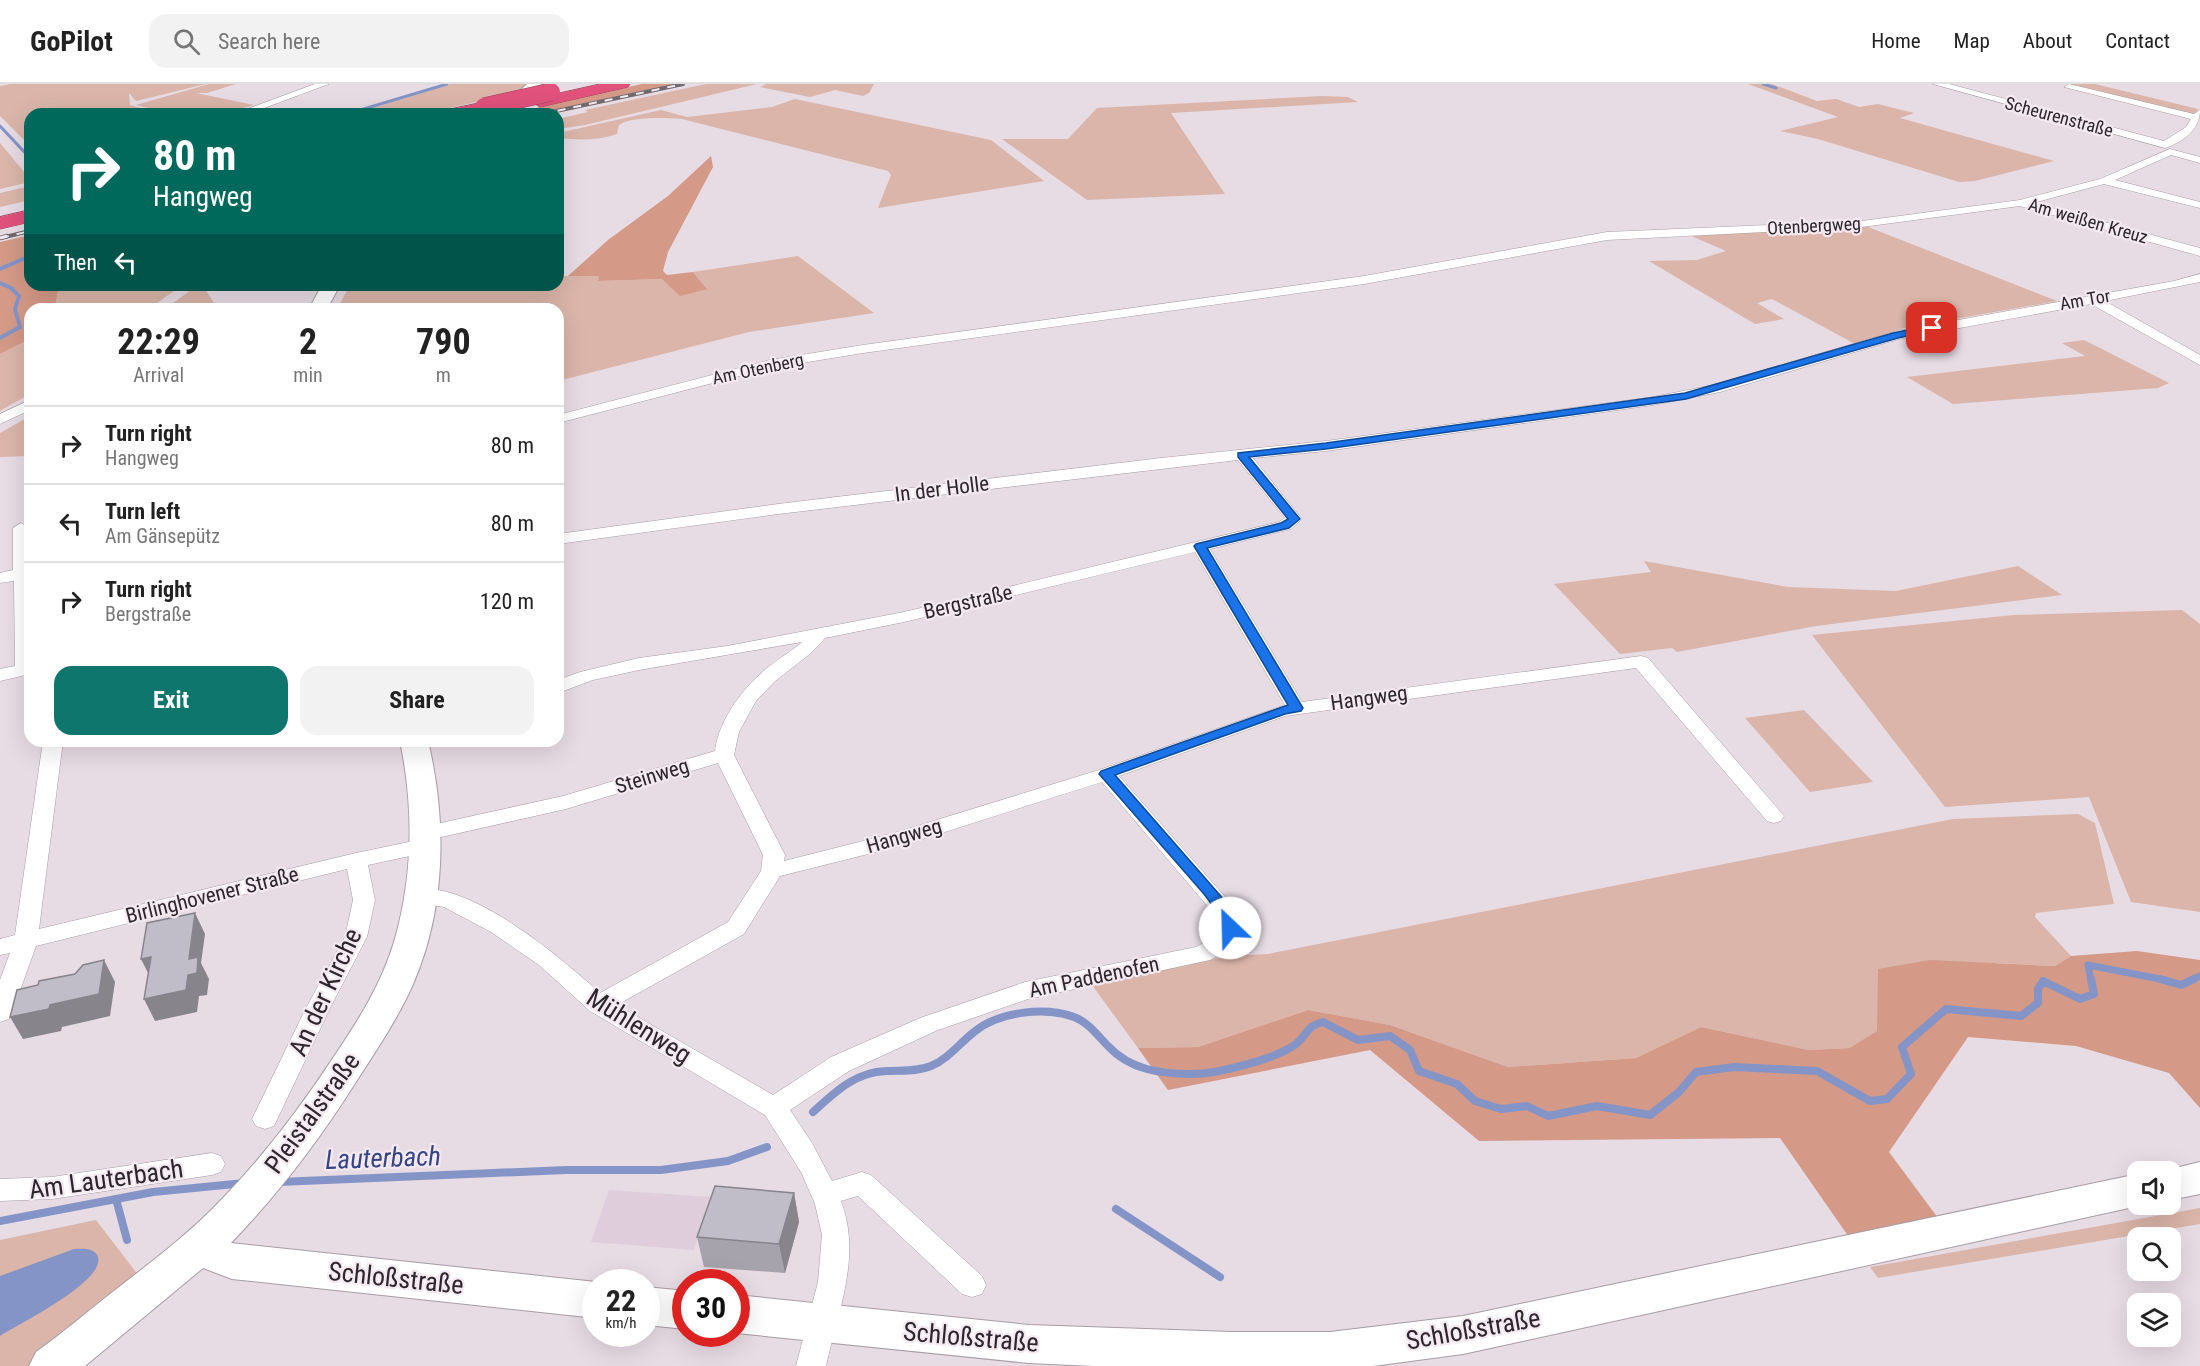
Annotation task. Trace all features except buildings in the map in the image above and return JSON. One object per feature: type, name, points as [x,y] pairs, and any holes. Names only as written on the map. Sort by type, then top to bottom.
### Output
[{"type":"highway","points":[[499,108],[589,84]]},
{"type":"highway","points":[[545,97],[622,84]]},
{"type":"highway","points":[[0,214],[24,208]]},
{"type":"highway","points":[[0,223],[24,217]]},
{"type":"main road","points":[[509,108],[535,84]]},
{"type":"main road","name":"Pleistalstraße","points":[[51,1366],[198,1248],[248,1198],[279,1164],[330,1094],[388,1002],[403,968],[413,935],[424,872],[426,840],[422,770],[416,747]]},
{"type":"main road","points":[[2181,1182],[2200,1178]]},
{"type":"main road","name":"Schloßstraße","points":[[750,1315],[1029,1344],[1232,1352],[1330,1352],[1463,1335],[2127,1192]]},
{"type":"main road","name":"Schloßstraße","points":[[198,1248],[232,1261],[582,1298]]},
{"type":"street","points":[[256,108],[324,84]]},
{"type":"street","name":"Scheurenstraße","points":[[1938,84],[1955,86],[2200,160]]},
{"type":"street","points":[[2069,87],[2199,116]]},
{"type":"street","name":"Am weißen Kreuz","points":[[2020,204],[2104,181],[2168,149],[2190,129],[2199,116]]},
{"type":"street","points":[[2104,181],[2200,205]]},
{"type":"street","name":"Am weißen Kreuz","points":[[2020,204],[2200,252]]},
{"type":"street","name":"Otenbergweg","points":[[962,336],[1364,280],[1607,236],[1862,224],[2020,204]]},
{"type":"street","name":"Am Tor","points":[[1326,446],[1686,396],[1897,335],[2175,285],[2200,278]]},
{"type":"street","points":[[2092,299],[2200,361]]},
{"type":"street","name":"Am Otenberg","points":[[564,417],[770,364],[962,336]]},
{"type":"street","points":[[0,420],[24,407]]},
{"type":"street","name":"In der Holle","points":[[564,538],[778,509],[1326,446]]},
{"type":"street","name":"Bergstraße","points":[[564,685],[587,676],[639,664],[904,617],[1285,526],[1294,519],[1242,455]]},
{"type":"street","points":[[0,578],[24,561],[21,528]]},
{"type":"street","points":[[1200,546],[1296,708]]},
{"type":"street","points":[[598,1005],[736,928],[772,871],[774,855],[724,755],[724,745],[739,711],[775,671],[813,643],[818,634]]},
{"type":"street","name":"Hangweg","points":[[772,871],[896,840],[1106,774],[1282,711],[1641,662],[1774,816]]},
{"type":"street","points":[[0,675],[24,670]]},
{"type":"street","points":[[0,1013],[26,941],[53,747]]},
{"type":"street","name":"Steinweg","points":[[426,840],[566,802],[724,755]]},
{"type":"street","name":"Am Paddenofen","points":[[774,1108],[840,1065],[929,1024],[1025,991],[1202,954],[1221,944],[1230,928],[1227,913],[1106,774]]},
{"type":"street","name":"Birlinghovener Straße","points":[[0,947],[356,860],[426,840]]},
{"type":"street","name":"An der Kirche","points":[[265,1119],[318,1008],[356,937],[364,900],[356,860]]},
{"type":"street","name":"Mühlenweg","points":[[419,896],[449,900],[499,926],[547,959],[598,1005],[774,1108],[796,1140],[825,1195],[837,1236],[822,1323]]},
{"type":"street","name":"Am Lauterbach","points":[[0,1190],[52,1188],[212,1164]]},
{"type":"street","points":[[825,1195],[862,1184],[972,1285]]},
{"type":"street","points":[[811,1366],[822,1323]]},
{"type":"shaded area","points":[[10,84],[206,84],[136,101],[129,93],[130,105],[141,108],[24,108],[24,140],[0,116],[0,86]]},
{"type":"shaded area","points":[[209,84],[236,84],[207,93],[196,93],[254,105],[242,108],[149,108],[136,105]]},
{"type":"shaded area","points":[[451,84],[528,84],[518,93],[449,108],[373,108]]},
{"type":"shaded area","points":[[642,84],[675,84],[561,108],[537,108]]},
{"type":"shaded area","points":[[706,84],[757,84],[564,128],[564,118],[588,112],[585,110]]},
{"type":"shaded area","points":[[766,84],[874,84],[869,93],[863,96],[835,90],[810,97],[760,87]]},
{"type":"shaded area","points":[[1748,84],[1772,84],[1817,101],[1836,99],[1859,107],[1878,104],[1914,113],[1900,118],[2054,161],[1975,181],[1959,182],[1818,139],[1780,131],[1838,117]]},
{"type":"shaded area","points":[[2070,84],[2095,84],[2198,109],[2194,116]]},
{"type":"shaded area","points":[[1322,96],[1348,97],[1358,102],[1171,113],[1225,194],[1087,200],[1002,139],[1068,139],[1097,108]]},
{"type":"shaded area","points":[[795,99],[991,140],[1044,181],[878,208],[891,175],[888,171],[682,119],[632,120],[619,125],[617,134],[603,138],[564,138],[564,132],[661,110],[687,117],[772,107]]},
{"type":"shaded area","points":[[0,143],[24,172],[24,183],[0,189]]},
{"type":"shaded area","points":[[711,156],[713,167],[668,252],[663,271],[667,275],[693,272],[707,289],[680,296],[662,279],[598,281],[599,276],[568,276],[608,240],[668,196]]},
{"type":"shaded area","points":[[24,187],[24,201],[0,207],[0,193]]},
{"type":"shaded area","points":[[1863,225],[2057,301],[1904,328],[1855,344],[1772,299],[1757,303],[1784,319],[1755,324],[1649,261],[1697,260],[1726,251],[1687,234]]},
{"type":"shaded area","points":[[24,236],[24,291],[58,291],[56,303],[24,303],[24,342],[0,354],[0,242]]},
{"type":"shaded area","points":[[798,256],[874,313],[749,332],[564,379],[564,303],[340,303],[347,291],[564,291],[564,276],[600,276],[598,281],[662,279],[707,289],[693,272]]},
{"type":"shaded area","points":[[56,291],[174,291],[157,303],[56,303],[58,292]]},
{"type":"shaded area","points":[[190,291],[206,291],[214,303],[173,303]]},
{"type":"shaded area","points":[[2084,340],[2169,383],[2158,388],[1953,404],[1907,377],[2085,356],[2062,343]]},
{"type":"shaded area","points":[[24,342],[24,397],[0,411],[0,354]]},
{"type":"shaded area","points":[[24,419],[24,456],[0,457],[0,433]]},
{"type":"shaded area","points":[[1644,561],[1788,587],[1896,591],[2018,566],[2062,595],[1816,626],[1677,652],[1672,648],[1620,654],[1554,584],[1651,572]]},
{"type":"shaded area","points":[[2182,610],[2200,624],[2200,912],[2131,902],[2089,797],[1945,807],[1812,635],[2014,615]]},
{"type":"shaded area","points":[[1804,710],[1873,782],[1810,792],[1745,718]]},
{"type":"shaded area","points":[[2078,814],[2095,823],[2114,904],[2036,913],[2035,917],[2071,956],[2055,966],[1998,963],[1851,1048],[1809,1050],[1701,1027],[1636,1058],[1508,1067],[1390,1025],[1308,1010],[1198,1047],[1138,1048],[1092,985],[1229,956],[1268,954],[1953,819]]},
{"type":"shaded area","points":[[2137,951],[2200,960],[2200,1108],[2169,1073],[2076,1046],[1968,1037],[1889,1152],[1938,1218],[1851,1240],[1780,1138],[1479,1141],[1370,1050],[1168,1090],[1138,1048],[1198,1047],[1308,1010],[1390,1025],[1508,1067],[1636,1058],[1701,1027],[1809,1050],[1850,1048],[1877,1031],[1878,969],[1930,960],[2055,966],[2071,956]]},
{"type":"shaded area","points":[[609,1190],[710,1197],[694,1250],[591,1242]]},
{"type":"shaded area","points":[[2200,1208],[2200,1224],[2181,1227],[2127,1227],[2127,1236],[1878,1278],[1870,1267],[2161,1215],[2181,1215],[2181,1211]]},
{"type":"shaded area","points":[[96,1220],[142,1280],[31,1366],[0,1366],[0,1240]]},
{"type":"water","points":[[74,1249],[91,1250],[98,1257],[97,1267],[88,1278],[75,1290],[0,1336],[0,1276]]},
{"type":"waterway","points":[[367,108],[447,84]]},
{"type":"waterway","points":[[1763,84],[1776,88]]},
{"type":"waterway","points":[[0,126],[24,152]]},
{"type":"waterway","points":[[0,269],[24,259]]},
{"type":"waterway","points":[[0,283],[11,288],[19,296],[15,309],[20,327],[0,338]]},
{"type":"waterway","name":"Lauterbach","points":[[2091,980],[2088,965],[2160,979]]},
{"type":"waterway","name":"Lauterbach","points":[[2191,980],[2200,976]]},
{"type":"waterway","name":"Lauterbach","points":[[813,1112],[855,1079],[875,1072],[926,1068],[943,1059],[984,1025],[1009,1016],[1036,1012],[1050,1012],[1079,1019],[1126,1060],[1147,1069],[1180,1074],[1216,1071],[1246,1065],[1275,1055],[1296,1044],[1310,1029],[1323,1022],[1358,1040],[1390,1036],[1410,1050],[1419,1071],[1457,1084],[1475,1101],[1501,1109],[1527,1106],[1548,1116],[1597,1106],[1650,1115],[1679,1092],[1696,1072],[1734,1067],[1817,1071],[1870,1101],[1887,1099],[1911,1074],[1902,1047],[1946,1009],[2021,1016],[2038,1003],[2038,989],[2043,981],[2080,999],[2094,994],[2091,979]]},
{"type":"waterway","name":"Lauterbach","points":[[2160,979],[2165,980]]},
{"type":"waterway","name":"Lauterbach","points":[[2160,979],[2181,985],[2194,979]]},
{"type":"waterway","name":"Lauterbach","points":[[279,1182],[566,1170],[661,1170],[728,1161],[767,1147]]},
{"type":"waterway","name":"Lauterbach","points":[[116,1199],[153,1192],[245,1183]]},
{"type":"waterway","name":"Lauterbach","points":[[0,1221],[116,1199]]},
{"type":"waterway","points":[[116,1199],[127,1240]]},
{"type":"waterway","points":[[1116,1209],[1220,1277]]},
{"type":"railway","points":[[564,109],[683,84]]},
{"type":"railway","points":[[1,238],[24,232]]},
{"type":"railway","points":[[0,238],[7,236]]},
{"type":"route","points":[[1230,928],[1227,913],[1106,774],[1296,708],[1200,546],[1285,526],[1294,519],[1242,455],[1326,446],[1686,396],[1897,335],[1932,328]]}]
